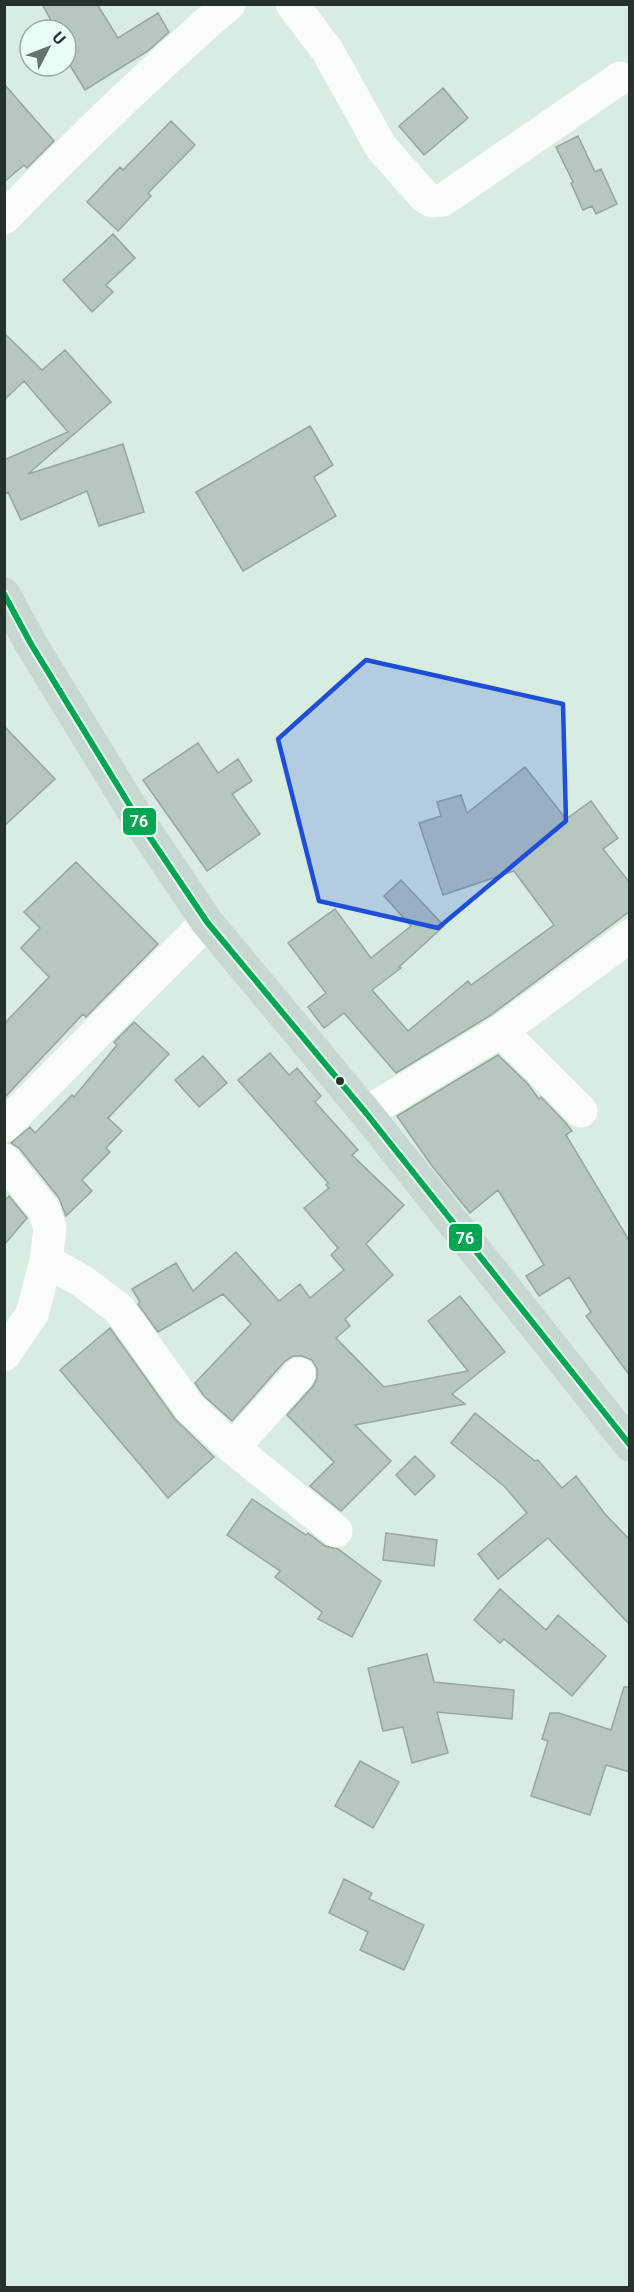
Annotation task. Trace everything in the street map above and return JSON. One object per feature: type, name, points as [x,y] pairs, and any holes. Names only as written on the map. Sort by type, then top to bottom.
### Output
[{"type":"highway","points":[[4,594],[31,644],[143,827],[207,922],[366,1113],[630,1445]]},
{"type":"street","points":[[4,218],[61,159],[171,54],[229,4]]},
{"type":"street","points":[[292,4],[327,50],[381,147],[425,197],[432,201],[443,200],[620,78]]},
{"type":"street","points":[[4,1126],[207,922]]},
{"type":"street","points":[[366,1113],[501,1031],[630,936]]},
{"type":"street","points":[[501,1031],[581,1111]]},
{"type":"street","points":[[4,1160],[44,1210],[50,1228],[46,1261],[32,1314],[4,1355]]},
{"type":"street","points":[[46,1261],[82,1281],[119,1309],[190,1408],[234,1448],[336,1531]]},
{"type":"street","points":[[234,1448],[299,1374]]},
{"type":"highlighted area","points":[[366,660],[563,704],[566,821],[438,928],[319,901],[278,739]]},
{"type":"building","points":[[42,4],[97,4],[118,38],[158,13],[169,32],[148,51],[85,90],[78,78],[78,18],[50,18]]},
{"type":"building","points":[[4,84],[54,141],[27,168],[24,165],[4,182]]},
{"type":"building","points":[[443,88],[468,118],[424,155],[399,126]]},
{"type":"building","points":[[171,121],[195,145],[148,193],[151,196],[118,231],[87,202],[120,167],[123,170]]},
{"type":"building","points":[[578,136],[595,172],[601,169],[617,204],[596,214],[592,206],[583,210],[571,183],[573,182],[556,147]]},
{"type":"building","points":[[113,234],[135,258],[106,285],[113,292],[92,312],[63,280]]},
{"type":"building","points":[[4,333],[42,370],[65,350],[111,402],[28,474],[123,444],[144,512],[99,526],[87,491],[21,520],[8,492],[4,495],[4,460],[68,432],[24,381],[4,400]]},
{"type":"building","points":[[310,426],[333,465],[314,477],[336,516],[243,571],[196,492]]},
{"type":"building","points":[[4,726],[55,779],[4,826]]},
{"type":"building","points":[[198,743],[218,773],[238,759],[252,781],[232,794],[260,834],[207,871],[143,780]]},
{"type":"building","points":[[525,767],[566,819],[591,801],[618,838],[603,849],[630,883],[630,911],[491,1015],[396,1073],[344,1013],[324,1028],[308,1007],[326,993],[288,943],[335,909],[371,958],[411,926],[384,896],[401,880],[444,926],[399,967],[401,968],[372,990],[408,1031],[468,981],[471,985],[554,925],[514,871],[443,895],[419,823],[441,816],[437,802],[461,795],[467,813]]},
{"type":"building","points":[[76,862],[158,944],[86,1017],[83,1014],[4,1098],[4,1024],[49,977],[21,948],[40,928],[24,912]]},
{"type":"building","points":[[134,1022],[169,1054],[108,1118],[122,1131],[106,1148],[110,1152],[82,1180],[92,1191],[66,1216],[59,1198],[19,1148],[11,1143],[30,1127],[35,1133],[72,1095],[74,1097],[117,1045],[114,1042]]},
{"type":"building","points":[[270,1053],[289,1075],[297,1068],[321,1096],[315,1102],[358,1150],[352,1155],[404,1205],[366,1244],[393,1275],[345,1319],[350,1326],[336,1338],[384,1387],[468,1371],[428,1321],[460,1296],[505,1352],[452,1394],[465,1404],[355,1425],[391,1461],[341,1511],[310,1486],[334,1462],[287,1415],[313,1386],[317,1378],[317,1369],[312,1360],[302,1356],[293,1356],[285,1361],[232,1421],[204,1396],[195,1383],[251,1324],[223,1294],[158,1332],[138,1304],[140,1302],[132,1289],[176,1263],[193,1291],[236,1252],[279,1301],[300,1284],[310,1298],[344,1270],[331,1255],[338,1248],[304,1208],[329,1188],[326,1185],[328,1183],[238,1080]]},
{"type":"building","points":[[498,1055],[572,1131],[566,1135],[630,1242],[630,1376],[586,1316],[591,1312],[569,1277],[539,1296],[526,1276],[544,1265],[498,1190],[470,1213],[432,1166],[397,1116]]},
{"type":"building","points":[[203,1056],[227,1083],[199,1107],[175,1080]]},
{"type":"building","points":[[9,1196],[27,1218],[4,1245],[4,1201]]},
{"type":"building","points":[[110,1328],[175,1419],[214,1457],[168,1498],[60,1370]]},
{"type":"building","points":[[475,1413],[535,1461],[538,1460],[562,1488],[576,1476],[605,1514],[630,1540],[630,1625],[548,1538],[498,1579],[478,1554],[527,1513],[505,1487],[451,1443]]},
{"type":"building","points":[[415,1456],[435,1476],[415,1495],[396,1475]]},
{"type":"building","points":[[252,1499],[306,1535],[308,1533],[325,1546],[338,1549],[381,1581],[352,1637],[318,1619],[322,1612],[275,1577],[280,1571],[227,1535]]},
{"type":"building","points":[[386,1533],[437,1540],[434,1566],[383,1560]]},
{"type":"building","points":[[500,1589],[546,1630],[558,1615],[606,1656],[572,1696],[504,1639],[500,1643],[474,1620]]},
{"type":"building","points":[[427,1654],[434,1682],[514,1690],[512,1719],[437,1712],[448,1753],[412,1763],[403,1727],[383,1731],[368,1668]]},
{"type":"building","points":[[624,1687],[630,1687],[630,1772],[606,1765],[590,1815],[531,1796],[548,1741],[542,1739],[550,1713],[559,1713],[611,1730]]},
{"type":"building","points":[[360,1761],[399,1782],[373,1828],[335,1806]]},
{"type":"building","points":[[344,1879],[372,1893],[369,1899],[424,1925],[404,1970],[360,1950],[368,1932],[329,1913]]},
{"type":"transit line","name":"76","points":[[4,594],[31,644],[143,827],[207,922],[366,1113],[630,1445]]}]
